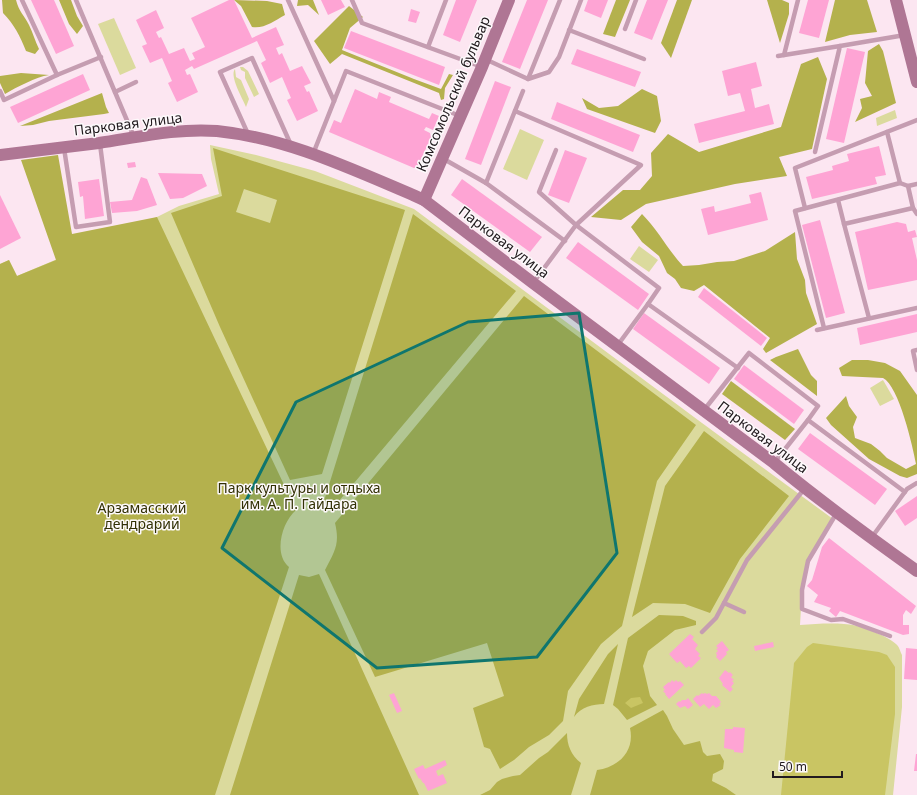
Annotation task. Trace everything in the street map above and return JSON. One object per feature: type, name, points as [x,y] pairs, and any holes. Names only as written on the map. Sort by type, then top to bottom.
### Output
[{"type":"street","name":"Комсомольский бульвар","points":[[424,200],[484,63],[509,0]]},
{"type":"street","points":[[896,0],[917,81]]},
{"type":"street","name":"Парковая улица","points":[[0,155],[168,132],[216,131],[249,136],[292,147],[313,154],[424,200],[774,463],[836,512],[917,571]]},
{"type":"lane","points":[[22,0],[57,75]]},
{"type":"lane","points":[[76,0],[134,136]]},
{"type":"lane","points":[[288,0],[334,101]]},
{"type":"lane","points":[[352,0],[362,23],[428,47],[484,63],[528,80],[549,72],[559,57],[581,0]]},
{"type":"lane","points":[[428,47],[446,0]]},
{"type":"lane","points":[[528,80],[560,0]]},
{"type":"lane","points":[[625,29],[636,0]]},
{"type":"lane","points":[[784,55],[798,0]]},
{"type":"lane","points":[[570,30],[644,59]]},
{"type":"lane","points":[[778,56],[905,35]]},
{"type":"lane","points":[[815,152],[840,46]]},
{"type":"lane","points":[[0,92],[4,100],[57,75],[101,57]]},
{"type":"lane","points":[[249,136],[220,72],[252,58],[292,147]]},
{"type":"lane","points":[[313,154],[346,71],[460,116]]},
{"type":"lane","points":[[115,92],[136,82]]},
{"type":"lane","points":[[486,183],[523,91]]},
{"type":"lane","points":[[515,112],[641,165],[576,225],[533,283]]},
{"type":"lane","points":[[805,208],[795,168],[917,120]]},
{"type":"lane","points":[[888,132],[900,183]]},
{"type":"lane","points":[[63,147],[76,227],[110,222],[100,142]]},
{"type":"lane","points":[[556,150],[539,192],[576,225],[659,288],[617,346]]},
{"type":"lane","points":[[442,158],[486,183],[565,241]]},
{"type":"lane","points":[[824,328],[795,211],[900,183],[908,186],[917,184]]},
{"type":"lane","points":[[908,186],[913,208],[917,214]]},
{"type":"lane","points":[[838,200],[869,318]]},
{"type":"lane","points":[[844,224],[913,208]]},
{"type":"lane","points":[[648,304],[738,368]]},
{"type":"lane","points":[[817,330],[917,308]]},
{"type":"lane","points":[[917,350],[913,351],[917,370]]},
{"type":"lane","points":[[704,411],[749,353],[818,406],[774,463]]},
{"type":"lane","points":[[808,420],[905,492]]},
{"type":"lane","points":[[871,538],[907,489],[917,483]]},
{"type":"lane","points":[[702,632],[716,618],[747,560],[805,488]]},
{"type":"lane","points":[[836,512],[808,561],[802,590],[802,609],[831,620],[843,618],[890,636]]},
{"type":"lane","points":[[724,603],[744,612]]},
{"type":"highlighted area","points":[[579,313],[617,553],[537,657],[377,668],[222,548],[296,402],[468,322]]},
{"type":"green space","points":[[2,0],[16,0],[39,49],[35,54],[26,51],[16,30],[3,13]]},
{"type":"green space","points":[[59,0],[71,0],[77,16],[83,26],[77,34],[69,24]]},
{"type":"green space","points":[[234,0],[267,1],[282,4],[285,15],[265,26],[252,27],[241,6]]},
{"type":"green space","points":[[298,0],[313,0],[319,15],[308,5],[297,6]]},
{"type":"green space","points":[[616,0],[630,0],[615,37],[603,34]]},
{"type":"green space","points":[[677,0],[692,0],[671,58],[661,43]]},
{"type":"green space","points":[[767,0],[782,0],[789,3],[789,14],[780,43]]},
{"type":"green space","points":[[835,0],[867,0],[877,32],[850,35],[825,42]]},
{"type":"green space","points":[[349,6],[363,17],[350,28],[342,50],[441,89],[449,74],[453,75],[445,88],[444,99],[441,100],[439,93],[342,54],[330,64],[314,41]]},
{"type":"green space","points":[[114,18],[136,68],[120,75],[98,24]]},
{"type":"green space","points":[[879,44],[883,51],[896,103],[855,122],[862,108],[860,99],[872,96],[865,83],[868,51]]},
{"type":"green space","points":[[818,57],[827,79],[812,149],[779,157],[787,176],[735,184],[646,204],[621,220],[591,217],[623,190],[640,190],[652,176],[651,153],[668,134],[699,152],[781,127],[801,64]]},
{"type":"green space","points":[[240,67],[243,67],[248,71],[259,94],[254,97],[245,78],[245,72],[241,70]]},
{"type":"green space","points":[[235,69],[236,77],[241,80],[249,99],[246,107],[235,82]]},
{"type":"green space","points":[[21,73],[49,75],[21,85],[5,94],[0,83],[0,76]]},
{"type":"green space","points":[[642,89],[657,96],[661,121],[655,133],[587,109],[582,98],[599,108],[618,106]]},
{"type":"green space","points":[[102,93],[109,113],[20,126]]},
{"type":"green space","points":[[895,110],[897,118],[877,126],[876,118]]},
{"type":"green space","points":[[520,129],[544,140],[527,180],[503,169]]},
{"type":"green space","name":"Парк культуры и отдыха им. А. П. Гайдара","points":[[210,145],[256,155],[315,171],[414,209],[833,519],[808,561],[802,590],[800,625],[850,624],[885,637],[899,647],[902,655],[902,707],[893,795],[0,795],[0,264],[9,260],[17,276],[157,217],[179,206],[219,194],[211,159]]},
{"type":"green space","points":[[213,148],[405,210],[322,474],[290,480],[220,327],[171,213],[222,196]],"holes":[[[244,189],[277,200],[270,223],[236,212]]]},
{"type":"green space","name":"Арзамасский дендрарий","points":[[58,155],[72,234],[157,217],[296,510],[291,515],[283,530],[280,546],[284,561],[289,567],[215,795],[0,795],[0,264],[9,260],[17,276],[56,260],[21,160]]},
{"type":"green space","points":[[413,214],[516,291],[333,508],[330,504],[324,501]]},
{"type":"green space","points":[[642,214],[683,266],[734,261],[765,251],[795,232],[797,259],[805,280],[806,293],[817,324],[766,353],[763,349],[770,338],[704,285],[694,291],[681,288],[675,279],[667,273],[659,256],[642,242],[631,227]]},
{"type":"green space","points":[[639,246],[658,260],[649,272],[630,259]]},
{"type":"green space","points":[[524,296],[696,425],[657,481],[622,626],[601,644],[568,691],[563,721],[549,735],[529,747],[514,760],[500,769],[490,749],[484,747],[473,708],[504,696],[487,643],[375,677],[325,570],[336,547],[337,537],[335,523]]},
{"type":"green space","points":[[798,349],[811,375],[817,381],[817,396],[770,360]]},
{"type":"green space","points":[[852,360],[868,360],[885,363],[900,371],[917,395],[917,474],[907,478],[900,476],[869,459],[831,425],[826,418],[846,396],[849,406],[857,417],[853,427],[855,438],[871,444],[887,458],[906,469],[916,464],[900,404],[889,383],[883,378],[842,376],[839,368]]},
{"type":"green space","points":[[883,380],[894,399],[880,406],[870,388]]},
{"type":"green space","points":[[731,381],[795,429],[785,440],[722,394]]},
{"type":"green space","points":[[704,431],[789,496],[740,559],[710,613],[685,604],[653,603],[632,617],[665,486]]},
{"type":"green space","points":[[319,574],[419,795],[230,795],[299,575],[309,577]]},
{"type":"green space","points":[[659,615],[683,616],[696,621],[696,625],[675,630],[648,651],[643,666],[650,696],[657,705],[627,720],[613,705],[628,638]]},
{"type":"green space","points":[[618,644],[604,704],[588,707],[580,711],[574,717],[579,699],[608,654]]},
{"type":"green space","points":[[663,710],[673,729],[684,745],[700,741],[703,752],[707,756],[720,754],[724,761],[723,769],[713,774],[712,781],[736,795],[590,795],[597,770],[612,765],[628,751],[631,736],[630,728]]},
{"type":"green space","points":[[567,733],[570,750],[581,763],[571,795],[480,795],[490,790],[502,779],[520,775],[548,752]]},
{"type":"shaded area","points":[[813,643],[879,652],[887,655],[895,667],[895,714],[885,795],[781,795],[794,663],[807,647]]},
{"type":"shaded area","points":[[640,697],[643,703],[631,708],[625,703],[631,698]]},
{"type":"building","points":[[31,0],[54,0],[74,46],[56,54]]},
{"type":"building","points":[[229,0],[234,0],[252,38],[276,27],[284,45],[276,48],[279,55],[282,53],[290,71],[302,66],[311,83],[304,86],[307,92],[309,91],[318,111],[297,121],[287,100],[291,98],[282,77],[270,83],[261,63],[266,60],[257,41],[194,69],[192,66],[185,70],[187,75],[190,74],[198,92],[177,102],[168,83],[172,81],[162,58],[150,63],[142,46],[147,44],[136,20],[156,10],[164,28],[156,32],[159,38],[161,37],[169,54],[184,48],[190,61],[195,59],[192,53],[205,47],[191,18]]},
{"type":"building","points":[[321,0],[341,0],[345,7],[328,15]]},
{"type":"building","points":[[456,0],[477,0],[460,42],[443,35]]},
{"type":"building","points":[[527,0],[548,0],[520,69],[502,62]]},
{"type":"building","points":[[588,0],[608,0],[601,18],[584,11]]},
{"type":"building","points":[[647,0],[668,0],[652,40],[634,33]]},
{"type":"building","points":[[808,0],[829,0],[819,38],[799,33]]},
{"type":"building","points":[[411,9],[420,12],[416,23],[408,21]]},
{"type":"building","points":[[351,31],[445,67],[439,85],[344,48]]},
{"type":"building","points":[[847,48],[865,52],[844,143],[826,139]]},
{"type":"building","points":[[577,49],[641,72],[635,87],[571,64]]},
{"type":"building","points":[[756,62],[762,86],[751,89],[755,108],[769,104],[774,124],[699,143],[694,124],[745,111],[740,93],[728,96],[722,71]]},
{"type":"building","points":[[83,74],[90,90],[18,123],[10,107]]},
{"type":"building","points":[[495,81],[511,87],[481,165],[465,159]]},
{"type":"building","points":[[355,89],[377,99],[379,92],[391,97],[389,102],[429,119],[432,113],[439,116],[433,130],[426,127],[424,130],[430,133],[431,138],[417,167],[414,168],[329,132],[334,120],[341,123]]},
{"type":"building","points":[[557,102],[640,135],[633,152],[551,119]]},
{"type":"building","points":[[879,146],[886,175],[875,177],[877,184],[812,199],[806,177],[833,170],[832,166],[849,161],[847,154]]},
{"type":"building","points":[[565,150],[587,158],[569,203],[548,195]]},
{"type":"building","points":[[135,162],[136,167],[128,168],[127,163]]},
{"type":"building","points":[[158,173],[202,174],[207,186],[183,198],[170,199]]},
{"type":"building","points":[[141,177],[147,179],[157,205],[137,211],[112,213],[110,202],[132,200]]},
{"type":"building","points":[[99,179],[104,216],[85,219],[83,196],[80,197],[78,182]]},
{"type":"building","points":[[462,179],[542,237],[530,252],[451,195]]},
{"type":"building","points":[[761,192],[768,220],[708,235],[701,209],[714,206],[715,212],[751,203],[749,195]]},
{"type":"building","points":[[0,195],[21,238],[0,249]]},
{"type":"building","points":[[820,220],[845,313],[826,318],[802,225]]},
{"type":"building","points":[[897,222],[906,224],[908,232],[915,230],[917,237],[912,238],[917,260],[917,280],[868,290],[855,232]]},
{"type":"building","points":[[578,242],[649,294],[638,310],[566,258]]},
{"type":"building","points":[[704,288],[767,338],[761,346],[698,297]]},
{"type":"building","points":[[644,313],[720,368],[709,384],[633,329]]},
{"type":"building","points":[[917,314],[917,332],[860,345],[857,328]]},
{"type":"building","points":[[744,365],[804,410],[794,424],[734,379]]},
{"type":"building","points":[[810,433],[887,489],[875,505],[798,449]]},
{"type":"building","points":[[917,496],[917,518],[905,526],[895,511]]},
{"type":"building","points":[[829,538],[916,606],[911,614],[906,610],[903,615],[903,625],[909,625],[909,634],[903,635],[840,611],[836,617],[829,611],[831,608],[814,602],[818,595],[807,586],[812,580],[822,547]]},
{"type":"building","points":[[690,634],[694,637],[692,639],[698,645],[695,649],[700,654],[698,656],[701,658],[691,668],[689,666],[686,668],[680,661],[677,663],[669,654]]},
{"type":"building","points":[[722,641],[729,650],[720,661],[716,657],[716,653],[718,651],[716,649],[718,648],[716,646]]},
{"type":"building","points":[[773,642],[774,647],[755,651],[754,646]]},
{"type":"building","points":[[906,648],[917,649],[917,680],[904,679]]},
{"type":"building","points":[[725,670],[733,675],[731,677],[734,680],[732,681],[734,683],[731,687],[733,689],[730,692],[722,685],[723,684],[719,678]]},
{"type":"building","points":[[672,680],[674,682],[676,680],[678,682],[680,681],[684,685],[669,699],[663,691],[665,690],[663,687]]},
{"type":"building","points":[[394,693],[402,711],[397,713],[389,695]]},
{"type":"building","points":[[702,693],[709,693],[712,696],[716,696],[721,702],[719,704],[721,705],[716,708],[713,705],[709,709],[704,704],[700,707],[693,699]]},
{"type":"building","points":[[688,698],[693,705],[688,709],[685,706],[680,708],[676,704],[679,701],[686,700]]},
{"type":"building","points":[[733,727],[745,728],[743,753],[734,752],[734,750],[724,748],[725,729],[733,729]]},
{"type":"building","points":[[916,754],[917,771],[914,771]]},
{"type":"building","points":[[445,760],[447,765],[436,771],[438,776],[443,774],[447,783],[428,791],[414,769],[423,765],[425,769]]}]
